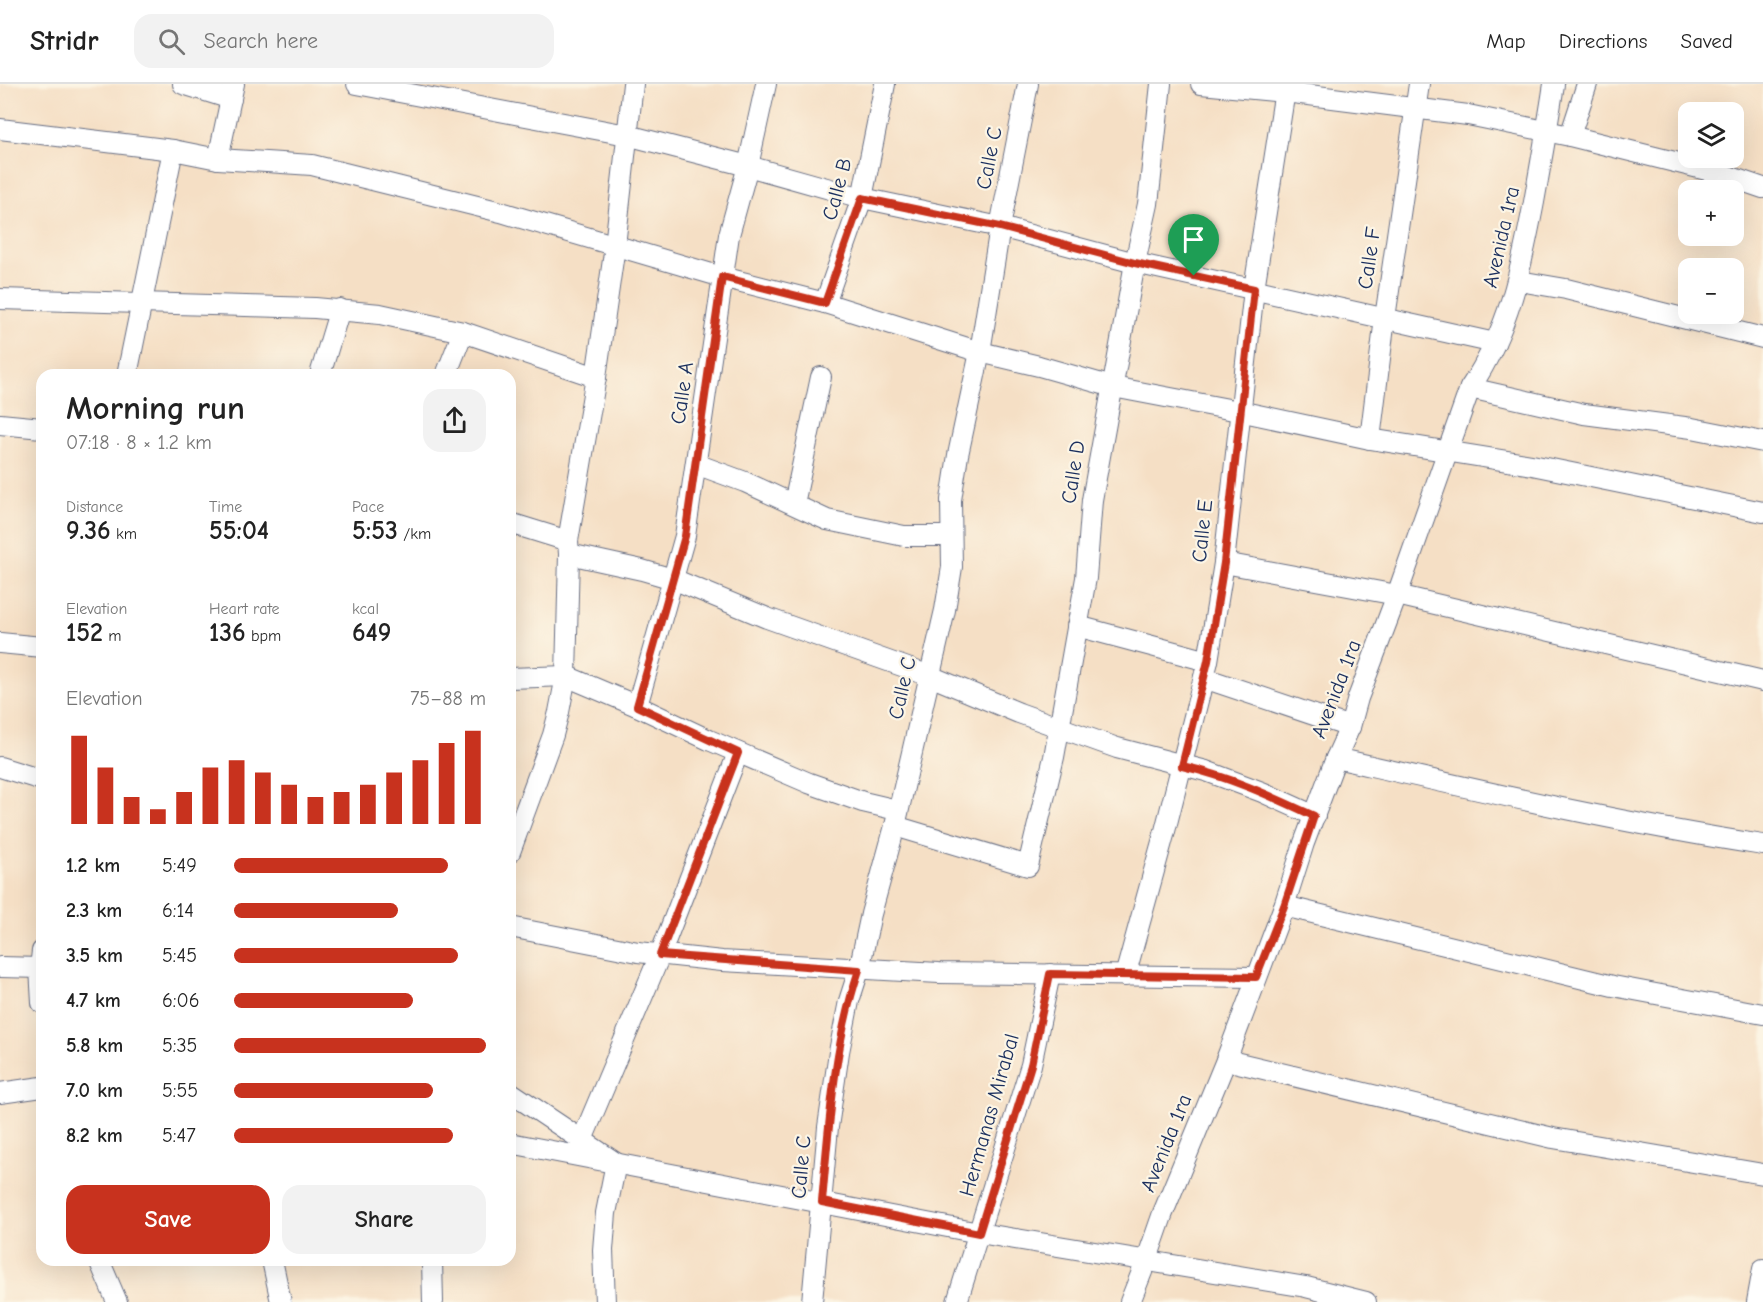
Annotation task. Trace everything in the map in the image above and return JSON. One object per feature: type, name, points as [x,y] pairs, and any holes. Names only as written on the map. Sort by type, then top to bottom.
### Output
[{"type":"street","points":[[183,84],[232,91],[218,159]]},
{"type":"street","points":[[357,84],[627,135],[862,198],[1000,227],[1135,263],[1494,343]]},
{"type":"street","points":[[516,836],[553,735],[566,676],[568,548],[615,246],[633,84]]},
{"type":"street","name":"Calle A","points":[[637,706],[685,536],[729,235],[748,166],[766,84]]},
{"type":"street","name":"Calle B","points":[[825,303],[862,198],[885,84]]},
{"type":"street","name":"Calle C","points":[[812,1302],[828,1127],[839,1052],[849,1001],[859,970],[945,610],[952,567],[951,500],[958,455],[980,352],[1000,227],[1028,84]]},
{"type":"street","name":"Calle D","points":[[896,818],[1028,866],[1054,757],[1086,578],[1092,500],[1135,263],[1148,204],[1161,84]]},
{"type":"street","points":[[1201,84],[1286,88],[1468,115],[1570,136],[1719,174],[1763,188]]},
{"type":"street","name":"Calle F","points":[[1370,439],[1384,318],[1419,84]]},
{"type":"street","name":"Avenida 1ra","points":[[1130,1302],[1284,906],[1314,816],[1350,727],[1358,698],[1470,388],[1487,362],[1519,281],[1554,84]]},
{"type":"street","points":[[1570,136],[1587,84]]},
{"type":"street","name":"Calle E","points":[[1125,976],[1206,669],[1224,563],[1254,289],[1286,88]]},
{"type":"street","points":[[0,129],[173,150],[218,159],[312,165],[501,212],[722,277],[825,303],[980,352],[1113,387],[1370,439],[1532,465],[1763,512]]},
{"type":"street","points":[[128,369],[173,150]]},
{"type":"street","points":[[1519,281],[1566,289],[1763,338]]},
{"type":"street","points":[[0,299],[340,309],[380,314],[463,332],[596,377]]},
{"type":"street","points":[[322,369],[340,309]]},
{"type":"street","points":[[448,369],[463,332]]},
{"type":"street","points":[[794,504],[821,377]]},
{"type":"street","points":[[1470,388],[1584,414],[1692,428],[1763,442]]},
{"type":"street","points":[[0,424],[36,427]]},
{"type":"street","points":[[696,464],[827,520],[904,536],[950,536]]},
{"type":"street","points":[[516,526],[568,548],[673,579],[767,618],[930,676],[1019,713],[1117,748],[1206,771],[1262,792],[1314,816]]},
{"type":"street","points":[[1224,563],[1397,595],[1763,681]]},
{"type":"street","points":[[1077,626],[1206,669],[1350,727]]},
{"type":"street","points":[[0,643],[36,646]]},
{"type":"street","points":[[516,678],[566,676],[738,753],[808,783],[863,802],[896,818]]},
{"type":"street","points":[[582,1140],[660,955],[738,753]]},
{"type":"street","points":[[1336,758],[1583,814],[1671,831],[1763,845]]},
{"type":"street","points":[[0,767],[36,778]]},
{"type":"street","points":[[1284,906],[1613,987],[1763,1014]]},
{"type":"street","points":[[516,928],[552,937],[660,955],[859,970],[1256,977]]},
{"type":"street","points":[[0,967],[36,963]]},
{"type":"street","name":"Hermanas Mirabal","points":[[957,1302],[1031,1065],[1050,974]]},
{"type":"street","points":[[1226,1060],[1553,1138],[1763,1174]]},
{"type":"street","points":[[0,1093],[36,1088]]},
{"type":"street","points":[[516,1096],[616,1163]]},
{"type":"street","points":[[516,1144],[979,1233],[1306,1287],[1366,1302]]},
{"type":"street","points":[[604,1302],[603,1250],[606,1213],[616,1163]]},
{"type":"street","points":[[102,1266],[117,1302]]},
{"type":"street","points":[[273,1266],[281,1302]]},
{"type":"street","points":[[432,1266],[433,1302]]},
{"type":"street","points":[[1757,1302],[1763,1269]]},
{"type":"route","points":[[862,198],[1000,227],[1135,263],[1194,276],[1254,289],[1224,563],[1208,661],[1182,766],[1206,771],[1262,792],[1314,816],[1284,906],[1256,977],[1050,974],[1031,1065],[979,1233],[822,1202],[828,1127],[839,1052],[849,1001],[859,970],[660,955],[738,753],[637,706],[685,536],[722,277],[825,303],[862,198]]}]
